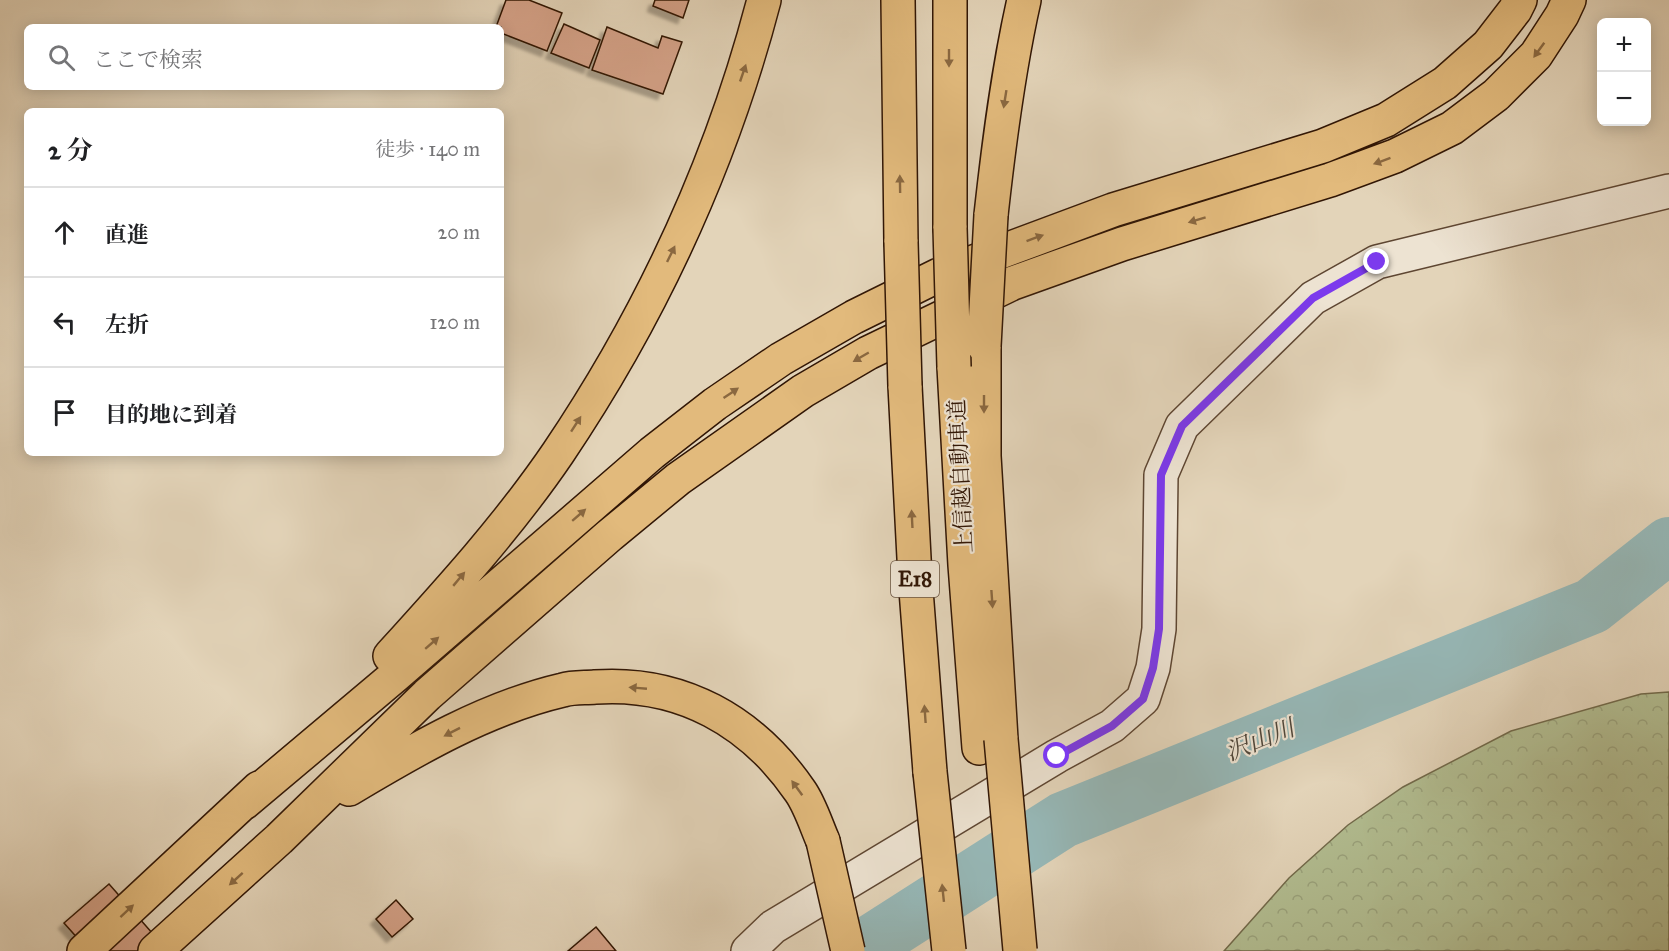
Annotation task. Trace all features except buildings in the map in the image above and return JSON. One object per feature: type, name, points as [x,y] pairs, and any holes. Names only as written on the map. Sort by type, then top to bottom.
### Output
[{"type":"highway","points":[[84,951],[323,727],[444,597],[503,526],[557,454],[601,386],[644,309],[685,225],[721,137],[750,52],[764,0]]},
{"type":"highway","name":"E18","points":[[898,0],[905,386],[915,578],[930,772],[950,951]]},
{"type":"highway","name":"上信越自動車道","points":[[950,0],[950,228],[954,367],[965,565],[990,744],[1001,951]]},
{"type":"highway","points":[[1020,951],[990,744],[984,346],[991,214],[1009,77],[1024,0]]},
{"type":"highway","points":[[243,803],[396,675],[652,453],[715,404],[782,358],[854,317],[939,275],[1113,210],[1323,146],[1386,120],[1445,83],[1488,45],[1520,0]]},
{"type":"highway","points":[[155,951],[279,839],[427,695],[610,535],[687,473],[803,391],[868,353],[1013,283],[1122,244],[1330,180],[1395,156],[1452,128],[1496,95],[1536,55],[1569,0]]},
{"type":"highway","points":[[279,839],[346,791],[407,755],[470,723],[523,701],[566,689],[613,686],[655,689],[699,703],[734,723],[768,752],[801,792],[823,841],[848,951]]},
{"type":"street","points":[[748,951],[773,927],[1057,756],[1112,726],[1143,699],[1153,668],[1159,629],[1161,475],[1182,426],[1313,298],[1377,262],[1669,191]]},
{"type":"green space","points":[[1669,692],[1669,951],[1224,951],[1289,878],[1348,825],[1403,787],[1511,731],[1641,694]]},
{"type":"waterway","name":"沢山川","points":[[858,951],[1063,820],[1592,606],[1669,545]]},
{"type":"route","points":[[1057,756],[1112,726],[1143,699],[1153,668],[1159,629],[1161,475],[1182,426],[1313,298],[1377,262]]}]
